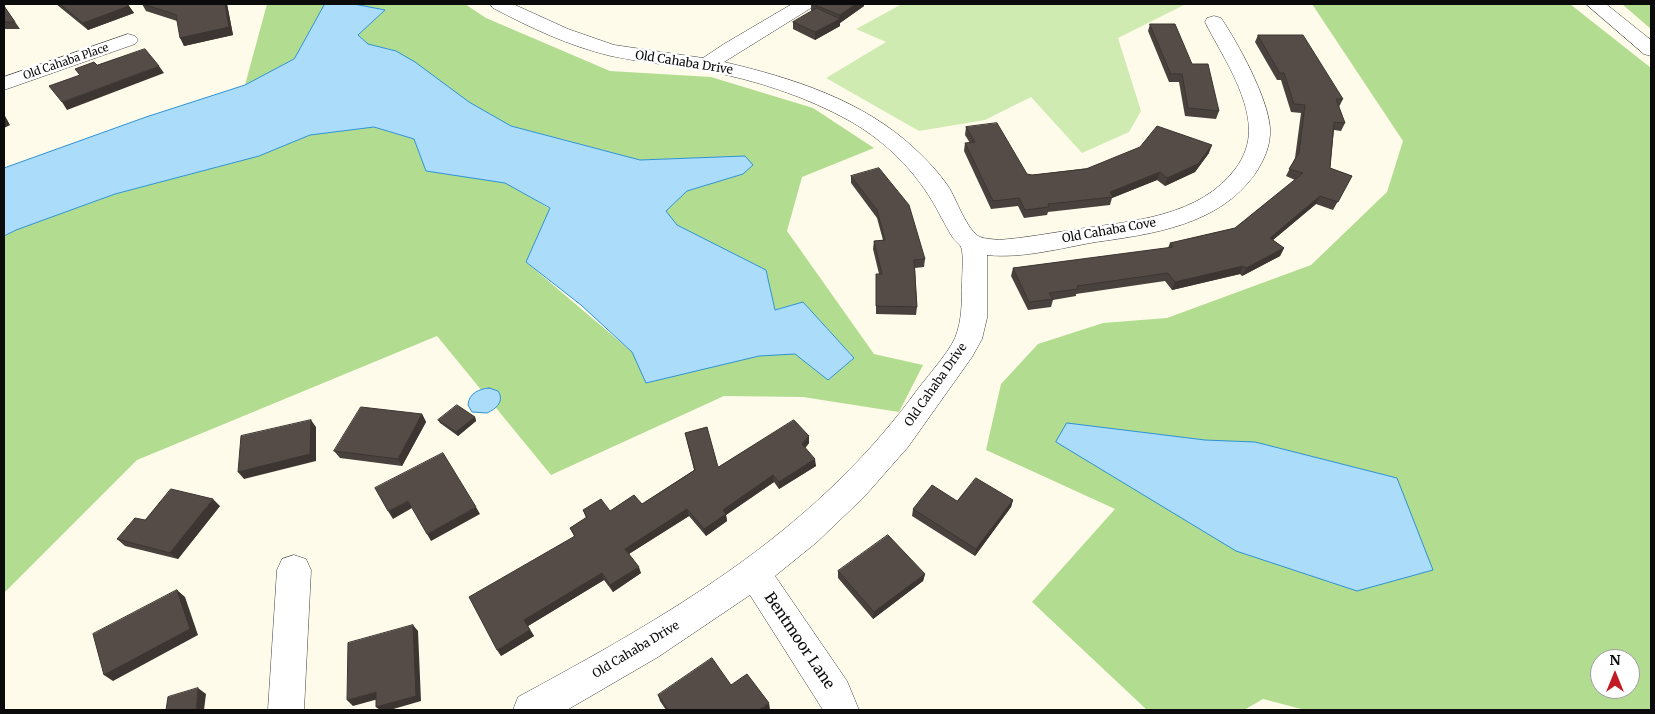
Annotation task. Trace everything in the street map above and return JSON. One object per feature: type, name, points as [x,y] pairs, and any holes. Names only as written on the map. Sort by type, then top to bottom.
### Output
[{"type":"street","points":[[707,65],[731,48],[805,4]]},
{"type":"street","points":[[1595,4],[1651,50]]},
{"type":"street","name":"Old Cahaba Drive","points":[[519,9],[544,27],[601,47],[633,55],[707,65],[742,72],[784,85],[847,112],[872,126],[894,143],[936,186],[948,204],[966,240],[974,245],[975,300],[968,339],[916,416],[884,457],[846,496],[791,546],[754,574],[614,665],[531,710]]},
{"type":"street","name":"Old Cahaba Cove","points":[[974,245],[999,248],[1142,227],[1181,217],[1210,204],[1238,183],[1256,154],[1260,135],[1259,122],[1254,105],[1214,22]]},
{"type":"street","name":"Old Cahaba Place","points":[[4,84],[128,40]]},
{"type":"street","points":[[286,710],[294,570]]},
{"type":"street","name":"Bentmoor Lane","points":[[754,574],[834,694],[841,710]]},
{"type":"green space","points":[[267,4],[325,4],[294,59],[245,85]]},
{"type":"green space","points":[[354,4],[465,4],[486,18],[610,71],[711,77],[813,108],[874,148],[802,177],[787,231],[874,354],[923,365],[899,412],[803,397],[724,396],[551,475],[437,336],[137,460],[4,593],[4,236],[115,194],[259,156],[310,135],[374,127],[414,139],[426,171],[505,182],[550,209],[526,262],[632,352],[647,382],[759,356],[795,353],[828,380],[854,358],[803,302],[775,310],[766,270],[677,225],[665,210],[687,191],[743,174],[745,156],[640,160],[511,126],[469,102],[396,51],[368,44],[358,35],[385,10]]},
{"type":"green space","points":[[902,4],[1186,4],[1118,38],[1141,111],[1129,132],[1082,153],[1031,97],[985,120],[919,131],[826,78],[886,42],[856,29]]},
{"type":"green space","points":[[1312,4],[1570,4],[1651,68],[1651,710],[1305,710],[1263,699],[1244,710],[1147,710],[1032,602],[1115,509],[986,450],[1001,384],[1038,344],[1103,323],[1167,318],[1311,265],[1387,192],[1403,141]]},
{"type":"green space","points":[[1622,4],[1651,4],[1651,29]]},
{"type":"water","points":[[325,4],[354,4],[385,10],[358,35],[368,44],[396,51],[415,62],[469,102],[511,126],[640,160],[745,156],[753,165],[743,174],[687,191],[666,211],[677,225],[766,270],[775,310],[803,302],[854,358],[828,380],[795,354],[759,356],[646,383],[632,352],[581,305],[526,262],[550,208],[505,183],[426,171],[414,139],[374,127],[310,135],[259,156],[115,194],[4,236],[4,168],[146,117],[245,85],[294,59]]},
{"type":"water","points":[[489,388],[498,391],[500,401],[498,404],[487,413],[472,412],[468,405],[470,397],[482,389]]},
{"type":"water","points":[[1067,423],[1205,440],[1255,442],[1397,478],[1433,570],[1357,591],[1236,551],[1056,442]]},
{"type":"building","points":[[60,4],[126,4],[129,6],[83,23]]},
{"type":"building","points":[[143,4],[225,4],[229,27],[180,38],[176,15]]},
{"type":"building","points":[[813,4],[856,4],[840,15]]},
{"type":"building","points":[[4,6],[15,22],[4,22]]},
{"type":"building","points":[[817,8],[840,19],[815,32],[793,22]]},
{"type":"building","points":[[1150,24],[1175,24],[1192,64],[1208,64],[1219,111],[1188,108],[1182,74],[1171,74]]},
{"type":"building","points":[[1258,35],[1303,35],[1343,99],[1336,99],[1345,123],[1334,122],[1330,168],[1352,176],[1338,202],[1320,196],[1270,238],[1284,248],[1246,268],[1243,266],[1175,282],[1168,273],[1077,286],[1078,289],[1049,293],[1053,299],[1029,302],[1013,268],[1173,247],[1170,243],[1235,228],[1303,173],[1289,169],[1299,153],[1305,105],[1294,104],[1284,73],[1280,73]]},
{"type":"building","points":[[145,49],[159,66],[62,102],[49,86],[80,75],[75,69],[94,62],[97,65]]},
{"type":"building","points":[[997,123],[1027,174],[1032,175],[1086,169],[1140,147],[1157,126],[1212,145],[1198,164],[1167,178],[1160,172],[1110,192],[1113,197],[1048,204],[1049,207],[1025,210],[1019,198],[993,201],[965,143],[975,142],[966,127]]},
{"type":"building","points":[[879,168],[909,205],[925,259],[914,260],[917,307],[876,306],[876,274],[882,274],[874,241],[885,240],[877,210],[851,176]]},
{"type":"building","points":[[457,405],[475,417],[456,432],[438,420]]},
{"type":"building","points":[[361,407],[422,414],[398,459],[334,451]]},
{"type":"building","points":[[311,420],[310,454],[238,472],[241,436]]},
{"type":"building","points":[[794,420],[809,436],[802,444],[815,459],[779,482],[773,475],[723,510],[726,514],[704,529],[687,509],[625,549],[639,567],[610,585],[602,573],[524,620],[530,630],[497,650],[469,597],[575,536],[570,528],[587,517],[583,510],[601,499],[610,511],[634,495],[642,504],[695,470],[685,433],[707,427],[718,467]]},
{"type":"building","points":[[443,453],[476,507],[427,534],[408,501],[388,511],[375,488]]},
{"type":"building","points":[[976,478],[1013,500],[976,549],[913,509],[932,485],[957,501]]},
{"type":"building","points":[[171,489],[213,499],[170,553],[117,539],[135,518],[145,520]]},
{"type":"building","points":[[888,535],[925,574],[874,612],[838,571]]},
{"type":"building","points":[[177,590],[190,629],[104,675],[93,634]]},
{"type":"building","points":[[413,625],[416,696],[376,707],[376,692],[347,700],[348,643]]},
{"type":"building","points":[[712,658],[731,685],[747,674],[769,703],[759,710],[668,710],[658,695]]},
{"type":"building","points":[[198,688],[196,710],[166,710],[168,697]]}]
